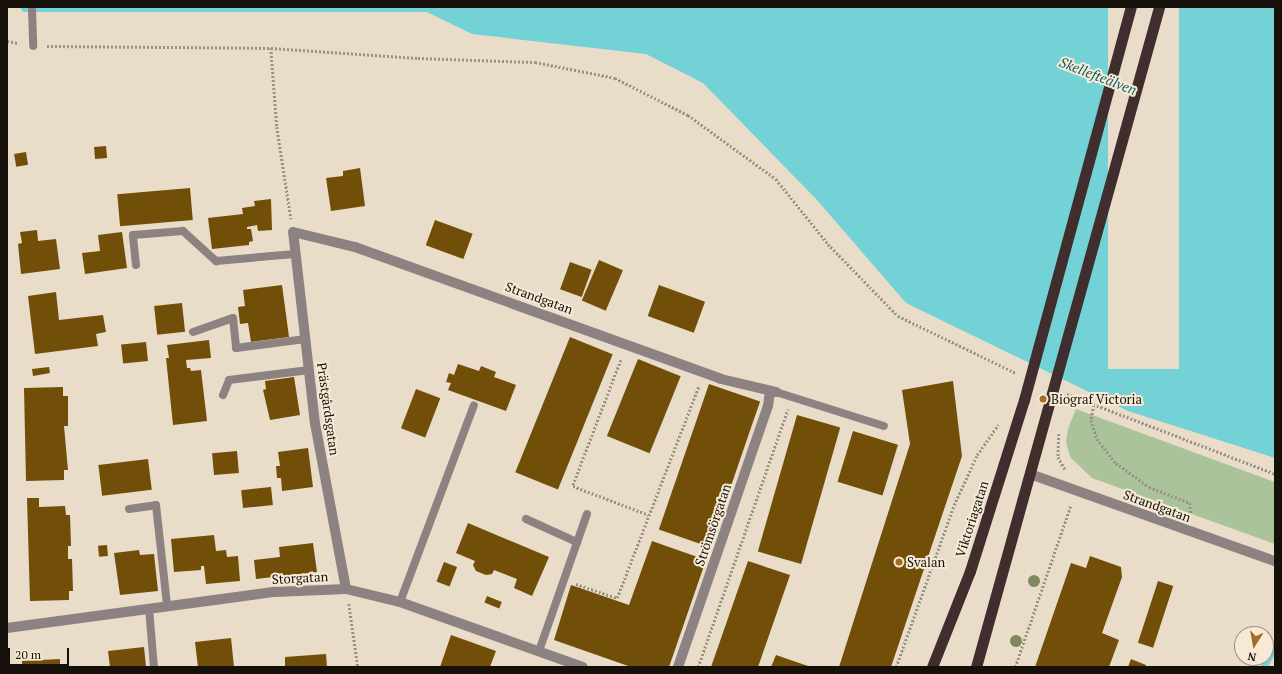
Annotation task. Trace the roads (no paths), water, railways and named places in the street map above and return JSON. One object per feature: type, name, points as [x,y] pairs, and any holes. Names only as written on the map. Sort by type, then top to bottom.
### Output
[{"type":"highway","name":"Viktoriagatan","points":[[932,667],[970,571],[1024,400],[1130,7]]},
{"type":"highway","points":[[976,667],[1159,7]]},
{"type":"street","name":"Prästgårdsgatan","points":[[293,232],[315,424],[346,589]]},
{"type":"street","name":"Strandgatan","points":[[293,232],[355,247],[704,373],[773,392]]},
{"type":"street","name":"Strömsörgatan","points":[[678,667],[773,392]]},
{"type":"street","name":"Strandgatan","points":[[1030,474],[1275,561]]},
{"type":"street","name":"Storgatan","points":[[7,628],[167,605],[275,592],[346,589],[400,602],[583,667]]},
{"type":"lane","points":[[32,10],[33,46]]},
{"type":"lane","points":[[136,265],[133,235],[183,231],[216,261],[295,254]]},
{"type":"lane","points":[[193,332],[233,318],[236,348],[305,339]]},
{"type":"lane","points":[[223,395],[229,380],[309,370]]},
{"type":"lane","points":[[773,392],[884,426]]},
{"type":"lane","points":[[400,602],[474,405]]},
{"type":"lane","points":[[129,509],[156,505],[167,605]]},
{"type":"lane","points":[[539,651],[587,514]]},
{"type":"lane","points":[[526,519],[577,542]]},
{"type":"lane","points":[[149,608],[154,667]]},
{"type":"water","name":"Skellefteälven","points":[[20,7],[1275,7],[1275,458],[1128,411],[906,303],[817,200],[703,83],[646,54],[472,34],[427,12],[23,12]]},
{"type":"waterway","points":[[1264,667],[1275,649]]},
{"type":"place","name":"Biograf Victoria","points":[[1043,399]]},
{"type":"place","name":"Svalan","points":[[899,562]]}]
